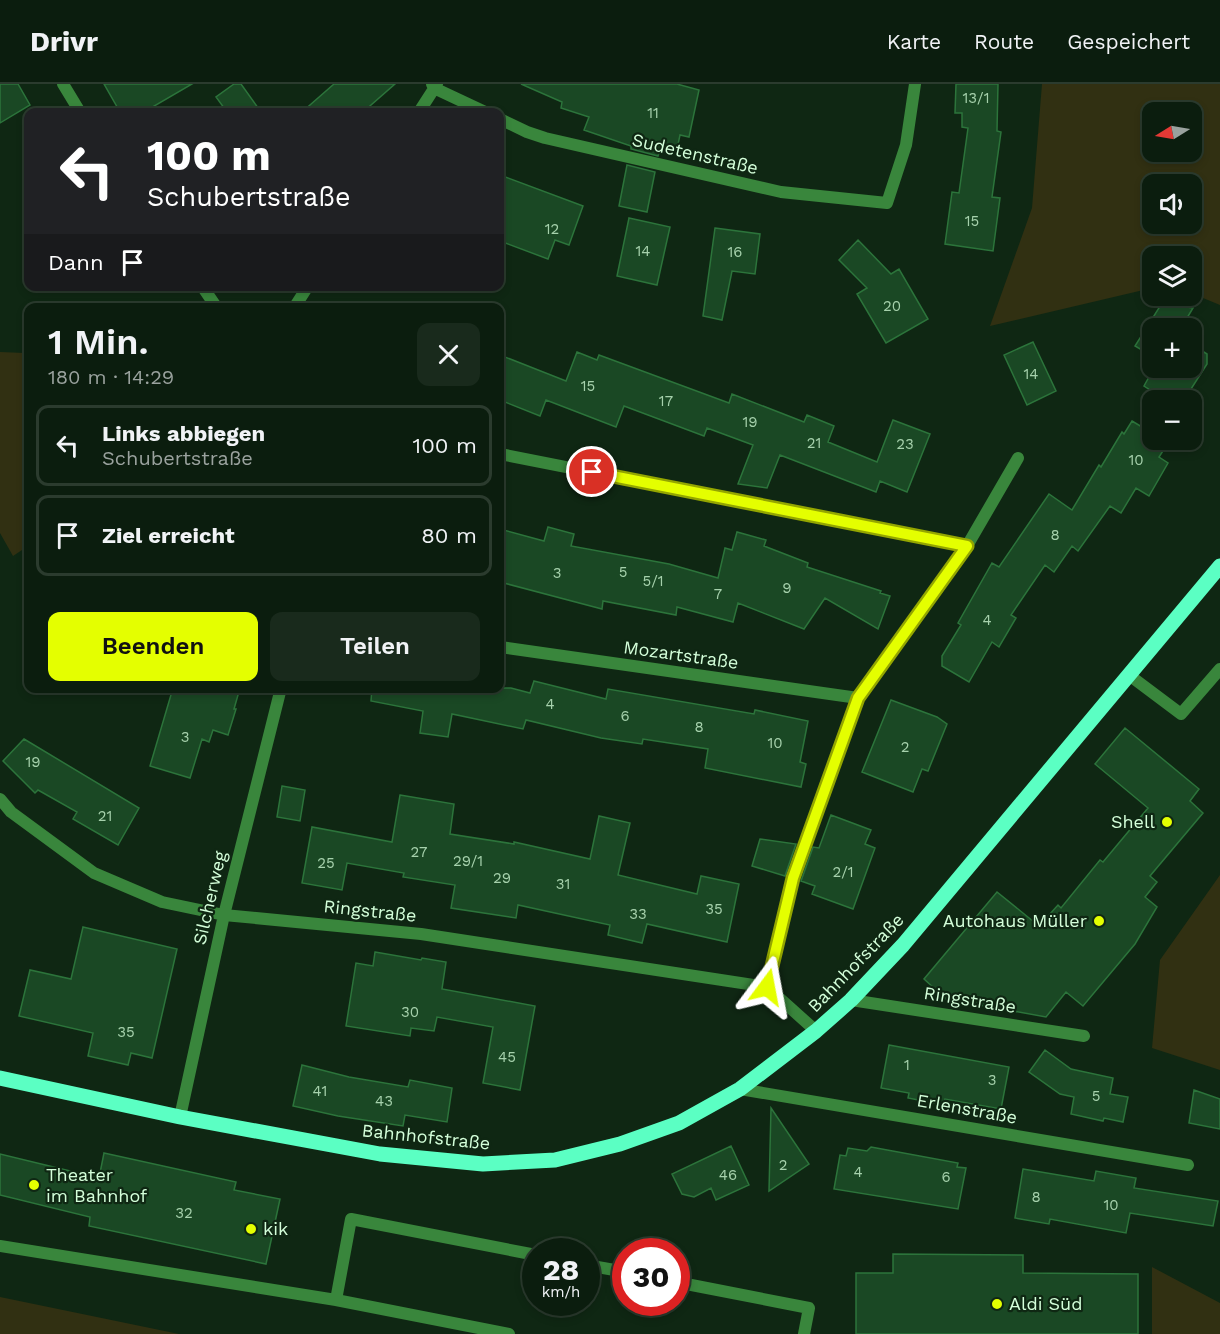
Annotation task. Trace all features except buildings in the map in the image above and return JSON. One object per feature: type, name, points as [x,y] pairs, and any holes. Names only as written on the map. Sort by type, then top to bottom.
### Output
[{"type":"main road","name":"Bahnhofstraße","points":[[0,1078],[180,1117],[380,1154],[483,1164],[555,1160],[621,1144],[679,1123],[740,1089],[816,1031],[851,1000],[903,945],[1220,566]]},
{"type":"street","points":[[63,84],[78,108]]},
{"type":"street","name":"Sudetenstraße","points":[[504,121],[544,138],[781,192],[887,203],[906,145],[915,84]]},
{"type":"street","points":[[421,108],[435,85],[478,108]]},
{"type":"street","points":[[504,455],[967,546]]},
{"type":"street","points":[[816,1031],[767,987],[793,878],[858,698],[967,546],[1018,458]]},
{"type":"street","name":"Mozartstraße","points":[[504,648],[858,698]]},
{"type":"street","points":[[1129,675],[1181,714],[1220,669]]},
{"type":"street","name":"Silcherweg","points":[[180,1117],[224,915],[280,693]]},
{"type":"street","name":"Ringstraße","points":[[0,799],[11,812],[94,873],[162,902],[224,915],[421,934],[767,987]]},
{"type":"street","name":"Ringstraße","points":[[851,1000],[1084,1036]]},
{"type":"street","name":"Erlenstraße","points":[[740,1089],[1188,1165]]},
{"type":"street","points":[[336,1300],[351,1219],[522,1252]]},
{"type":"street","points":[[0,1246],[336,1300],[509,1334]]},
{"type":"street","points":[[690,1285],[809,1308],[804,1334]]},
{"type":"shaded area","points":[[1042,84],[1220,84],[1220,305],[1202,298],[1202,246],[1142,246],[1142,290],[990,326],[1032,208]]},
{"type":"shaded area","points":[[0,352],[24,353],[24,549],[13,556],[0,533]]},
{"type":"shaded area","points":[[1220,875],[1220,1070],[1152,1048],[1160,960]]},
{"type":"shaded area","points":[[1152,1267],[1220,1303],[1220,1334],[1152,1334]]},
{"type":"shaded area","points":[[0,1297],[179,1334],[0,1334]]},
{"type":"place","name":"Shell","points":[[1167,822]]},
{"type":"place","name":"Autohaus Müller","points":[[1099,921]]},
{"type":"place","name":"Theater im Bahnhof","points":[[34,1185]]},
{"type":"place","name":"kik","points":[[251,1229]]},
{"type":"place","name":"Aldi Süd","points":[[997,1304]]},
{"type":"route","points":[[592,472],[967,546],[858,698],[793,878],[767,987]]}]
